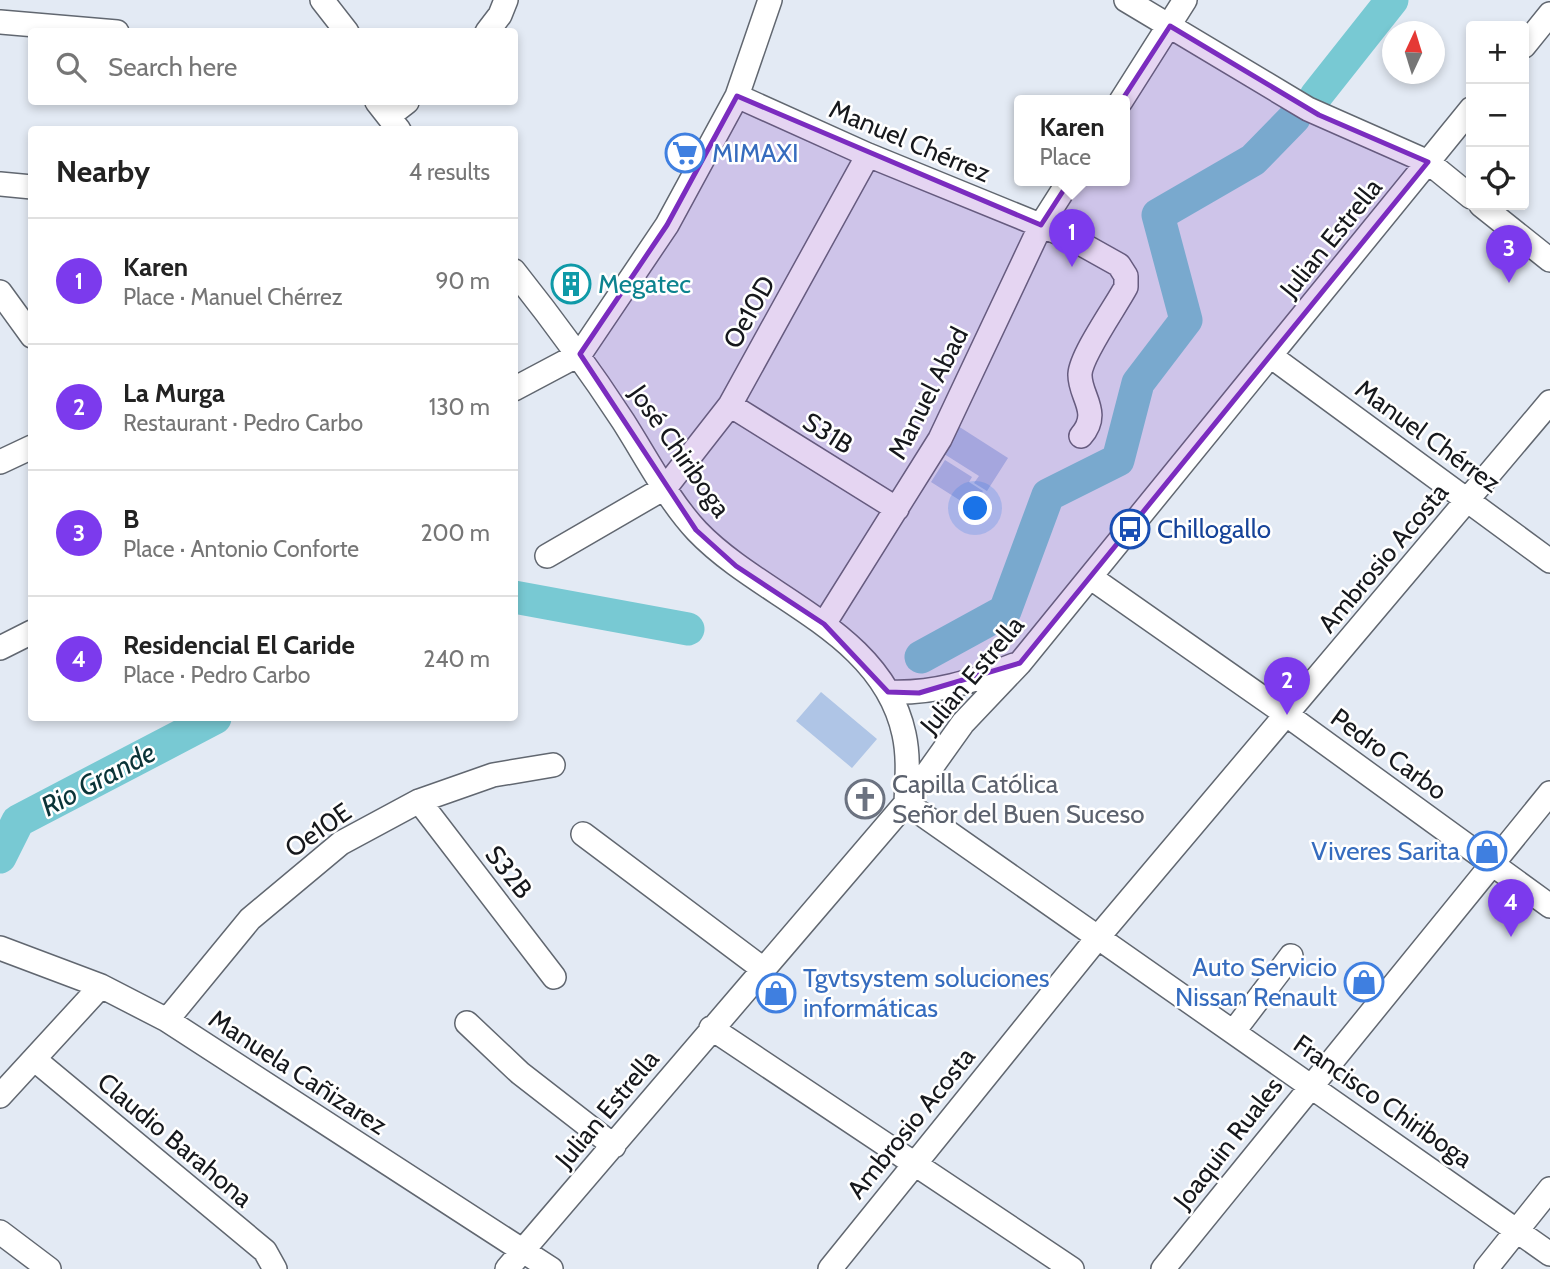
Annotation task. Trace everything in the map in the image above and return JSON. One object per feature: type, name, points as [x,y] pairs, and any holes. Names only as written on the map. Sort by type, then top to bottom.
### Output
[{"type":"street","points":[[322,0],[343,28]]},
{"type":"street","points":[[490,28],[500,15],[506,0]]},
{"type":"street","points":[[518,387],[580,354],[667,225],[737,96],[770,0]]},
{"type":"street","points":[[1126,0],[1308,109],[1427,162],[1466,193]]},
{"type":"street","points":[[1125,95],[1185,0]]},
{"type":"street","points":[[1529,40],[1550,14]]},
{"type":"street","points":[[0,22],[70,28]]},
{"type":"street","name":"Manuel Chérrez","points":[[737,96],[868,155],[1069,237],[1119,265],[1126,276],[1126,287],[1085,355],[1080,375],[1090,409],[1089,422],[1081,436]]},
{"type":"street","name":"Julian Estrella","points":[[514,1260],[906,803],[963,723],[1020,663],[1272,357],[1466,115]]},
{"type":"street","name":"Oe10D","points":[[666,487],[730,405],[868,155]]},
{"type":"street","points":[[0,184],[28,187]]},
{"type":"street","name":"Manuel Abad","points":[[824,624],[940,439],[1041,225],[1066,186]]},
{"type":"street","points":[[1487,210],[1550,260]]},
{"type":"street","name":"José Chiriboga","points":[[518,276],[580,354],[696,530],[736,566],[824,624],[863,660],[888,692],[904,733],[908,764],[906,803]]},
{"type":"street","points":[[0,292],[28,330]]},
{"type":"street","name":"Manuel Chérrez","points":[[1272,357],[1550,561]]},
{"type":"street","name":"Ambrosio Acosta","points":[[830,1269],[1099,936],[1550,402]]},
{"type":"street","name":"S31B","points":[[730,405],[897,509]]},
{"type":"street","points":[[0,462],[28,449]]},
{"type":"street","points":[[547,556],[666,487]]},
{"type":"street","name":"Pedro Carbo","points":[[1090,577],[1287,715],[1550,906]]},
{"type":"street","points":[[0,648],[28,634]]},
{"type":"street","points":[[888,692],[919,693],[948,689],[1020,663]]},
{"type":"street","name":"Oe10E","points":[[167,1020],[250,919],[341,844],[419,801],[493,775],[553,765]]},
{"type":"street","name":"Joaquin Ruales","points":[[1163,1269],[1550,793]]},
{"type":"street","name":"S32B","points":[[419,801],[554,977]]},
{"type":"street","name":"Francisco Chiriboga","points":[[906,803],[1311,1084],[1550,1254]]},
{"type":"street","points":[[583,834],[763,969]]},
{"type":"street","name":"Manuela Cañizarez","points":[[0,948],[101,986],[167,1020],[514,1260],[551,1269]]},
{"type":"street","points":[[1234,1031],[1291,956]]},
{"type":"street","points":[[0,1096],[101,986]]},
{"type":"street","points":[[467,1023],[520,1073],[614,1146]]},
{"type":"street","points":[[711,1028],[1072,1269]]},
{"type":"street","name":"Claudio Barahona","points":[[34,1059],[265,1251],[275,1269]]},
{"type":"street","points":[[1486,1269],[1550,1189]]},
{"type":"street","points":[[0,1232],[49,1269]]},
{"type":"highlighted area","points":[[1170,26],[1319,115],[1428,162],[1020,663],[919,693],[888,692],[824,624],[736,566],[696,530],[580,354],[667,225],[737,96],[1041,225]]},
{"type":"shaded area","points":[[958,426],[1008,458],[987,491],[974,483],[979,476],[941,452]]},
{"type":"shaded area","points":[[945,460],[972,477],[969,482],[983,491],[972,508],[931,482]]},
{"type":"shaded area","points":[[821,692],[877,739],[852,768],[796,721]]},
{"type":"waterway","name":"Rio Grande","points":[[1316,96],[1392,0]]},
{"type":"waterway","name":"Rio Grande","points":[[921,657],[1005,611],[1048,495],[1118,460],[1138,383],[1186,320],[1158,215],[1253,160],[1294,118]]},
{"type":"waterway","name":"Rio Grande","points":[[518,598],[688,629]]},
{"type":"waterway","name":"Rio Grande","points":[[0,857],[18,821],[209,721]]},
{"type":"place","name":"MIMAXI","points":[[685,153]]},
{"type":"place","name":"Karen","points":[[1072,267]]},
{"type":"place","name":"B","points":[[1509,283]]},
{"type":"place","name":"Megatec","points":[[571,284]]},
{"type":"place","name":"Chillogallo","points":[[1130,529]]},
{"type":"place","name":"La Murga","points":[[1287,715]]},
{"type":"place","name":"Capilla Católica Señor del Buen Suceso","points":[[865,799]]},
{"type":"place","name":"Viveres Sarita","points":[[1487,851]]},
{"type":"place","name":"Residencial El Caride","points":[[1511,937]]},
{"type":"place","name":"Auto Servicio Nissan Renault","points":[[1364,982]]},
{"type":"place","name":"Tgvtsystem soluciones informáticas","points":[[776,993]]}]
